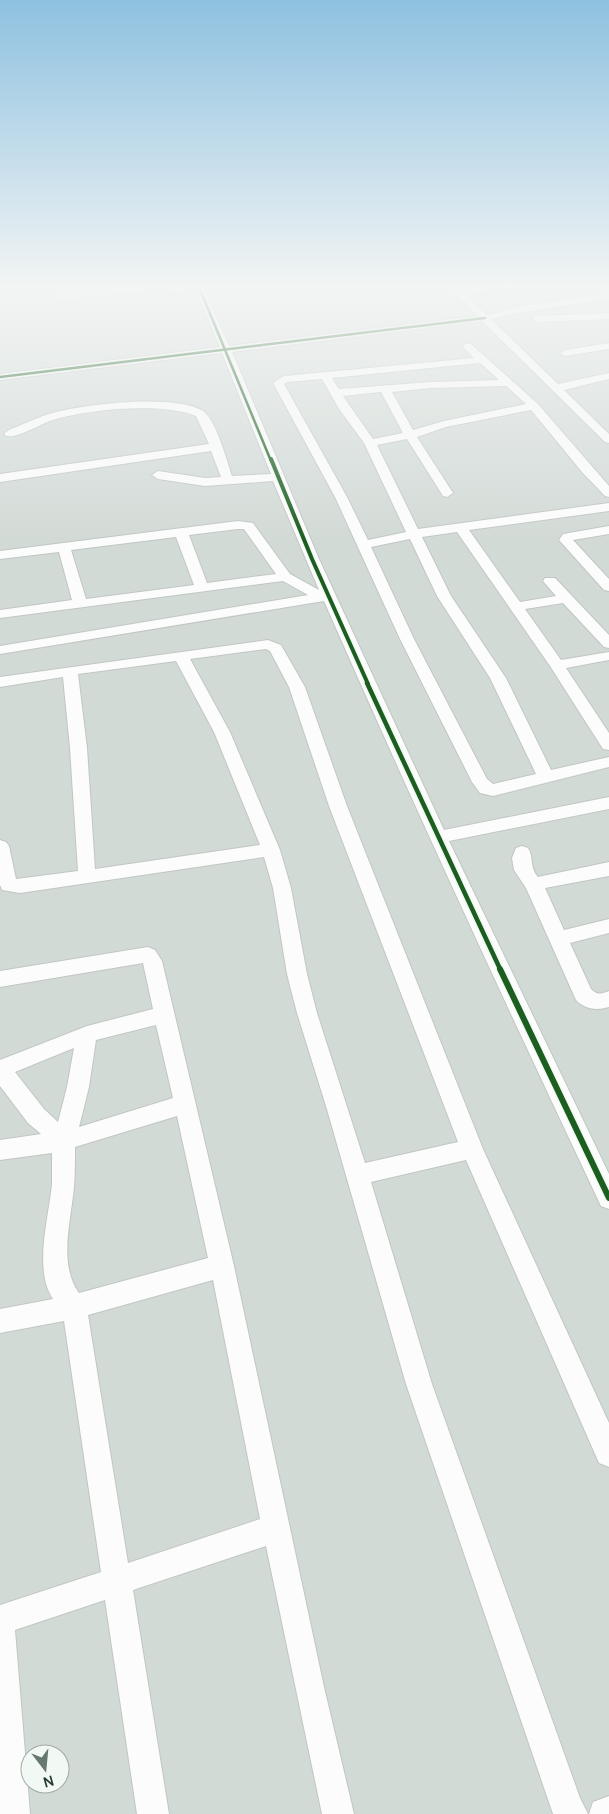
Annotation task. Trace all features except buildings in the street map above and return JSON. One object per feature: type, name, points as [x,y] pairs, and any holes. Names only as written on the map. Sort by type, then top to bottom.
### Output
[{"type":"street","points":[[0,377],[45,372]]},
{"type":"street","points":[[236,372],[325,596],[440,837],[493,958],[609,1198]]},
{"type":"street","points":[[360,372],[284,379],[278,383],[341,497],[407,639],[480,782],[486,789],[494,790],[609,762]]},
{"type":"street","points":[[496,372],[534,406],[586,469],[609,493]]},
{"type":"street","points":[[540,372],[609,440]]},
{"type":"street","points":[[325,375],[370,443],[444,596],[498,678],[546,777]]},
{"type":"street","points":[[557,388],[609,376]]},
{"type":"street","points":[[336,393],[440,384],[508,383]]},
{"type":"street","points":[[385,388],[419,451],[447,493]]},
{"type":"street","points":[[10,434],[43,420],[69,413],[169,405],[193,410],[203,418],[228,481]]},
{"type":"street","points":[[370,443],[444,424],[534,406]]},
{"type":"street","points":[[0,478],[215,447]]},
{"type":"street","points":[[158,475],[205,482],[278,477]]},
{"type":"street","points":[[364,545],[413,534],[609,507]]},
{"type":"street","points":[[0,555],[238,525],[248,526],[285,577],[325,596]]},
{"type":"street","points":[[460,528],[492,570],[609,745]]},
{"type":"street","points":[[609,530],[566,540],[609,587]]},
{"type":"street","points":[[181,532],[202,586]]},
{"type":"street","points":[[64,547],[80,603]]},
{"type":"street","points":[[0,614],[202,586],[285,577]]},
{"type":"street","points":[[550,581],[609,644]]},
{"type":"street","points":[[0,650],[325,596]]},
{"type":"street","points":[[515,607],[566,598]]},
{"type":"street","points":[[0,682],[70,670],[268,644],[276,648],[297,687],[355,850],[472,1149],[609,1454]]},
{"type":"street","points":[[181,656],[200,686],[222,732],[271,850],[282,888],[297,974],[307,1013],[419,1384],[567,1808],[572,1814]]},
{"type":"street","points":[[557,665],[609,656]]},
{"type":"street","points":[[70,670],[79,733],[81,812],[88,876]]},
{"type":"street","points":[[440,837],[609,803]]},
{"type":"street","points":[[0,846],[9,885],[20,886],[271,850]]},
{"type":"street","points":[[522,852],[520,863],[523,874],[534,884],[583,994],[589,1000],[600,1002],[609,999]]},
{"type":"street","points":[[534,884],[609,869]]},
{"type":"street","points":[[558,939],[609,926]]},
{"type":"street","points":[[0,978],[148,955],[152,961],[222,1266],[309,1687],[338,1814]]},
{"type":"street","points":[[64,1141],[36,1116],[0,1070],[87,1034],[164,1015]]},
{"type":"street","points":[[87,1034],[78,1087],[64,1141],[63,1184],[55,1256],[60,1287],[74,1307],[153,1814]]},
{"type":"street","points":[[0,1150],[64,1141],[184,1104]]},
{"type":"street","points":[[357,1175],[472,1149]]},
{"type":"street","points":[[0,1321],[74,1307],[222,1266]]},
{"type":"street","points":[[14,1814],[0,1621],[276,1528]]},
{"type":"street","points":[[605,1814],[609,1812]]},
{"type":"shaded area","points":[[0,372],[609,372],[609,1814],[0,1814]]},
{"type":"cycle path","points":[[0,377],[44,372]]},
{"type":"cycle path","points":[[235,372],[312,559],[363,673],[537,1049],[609,1198]]}]
